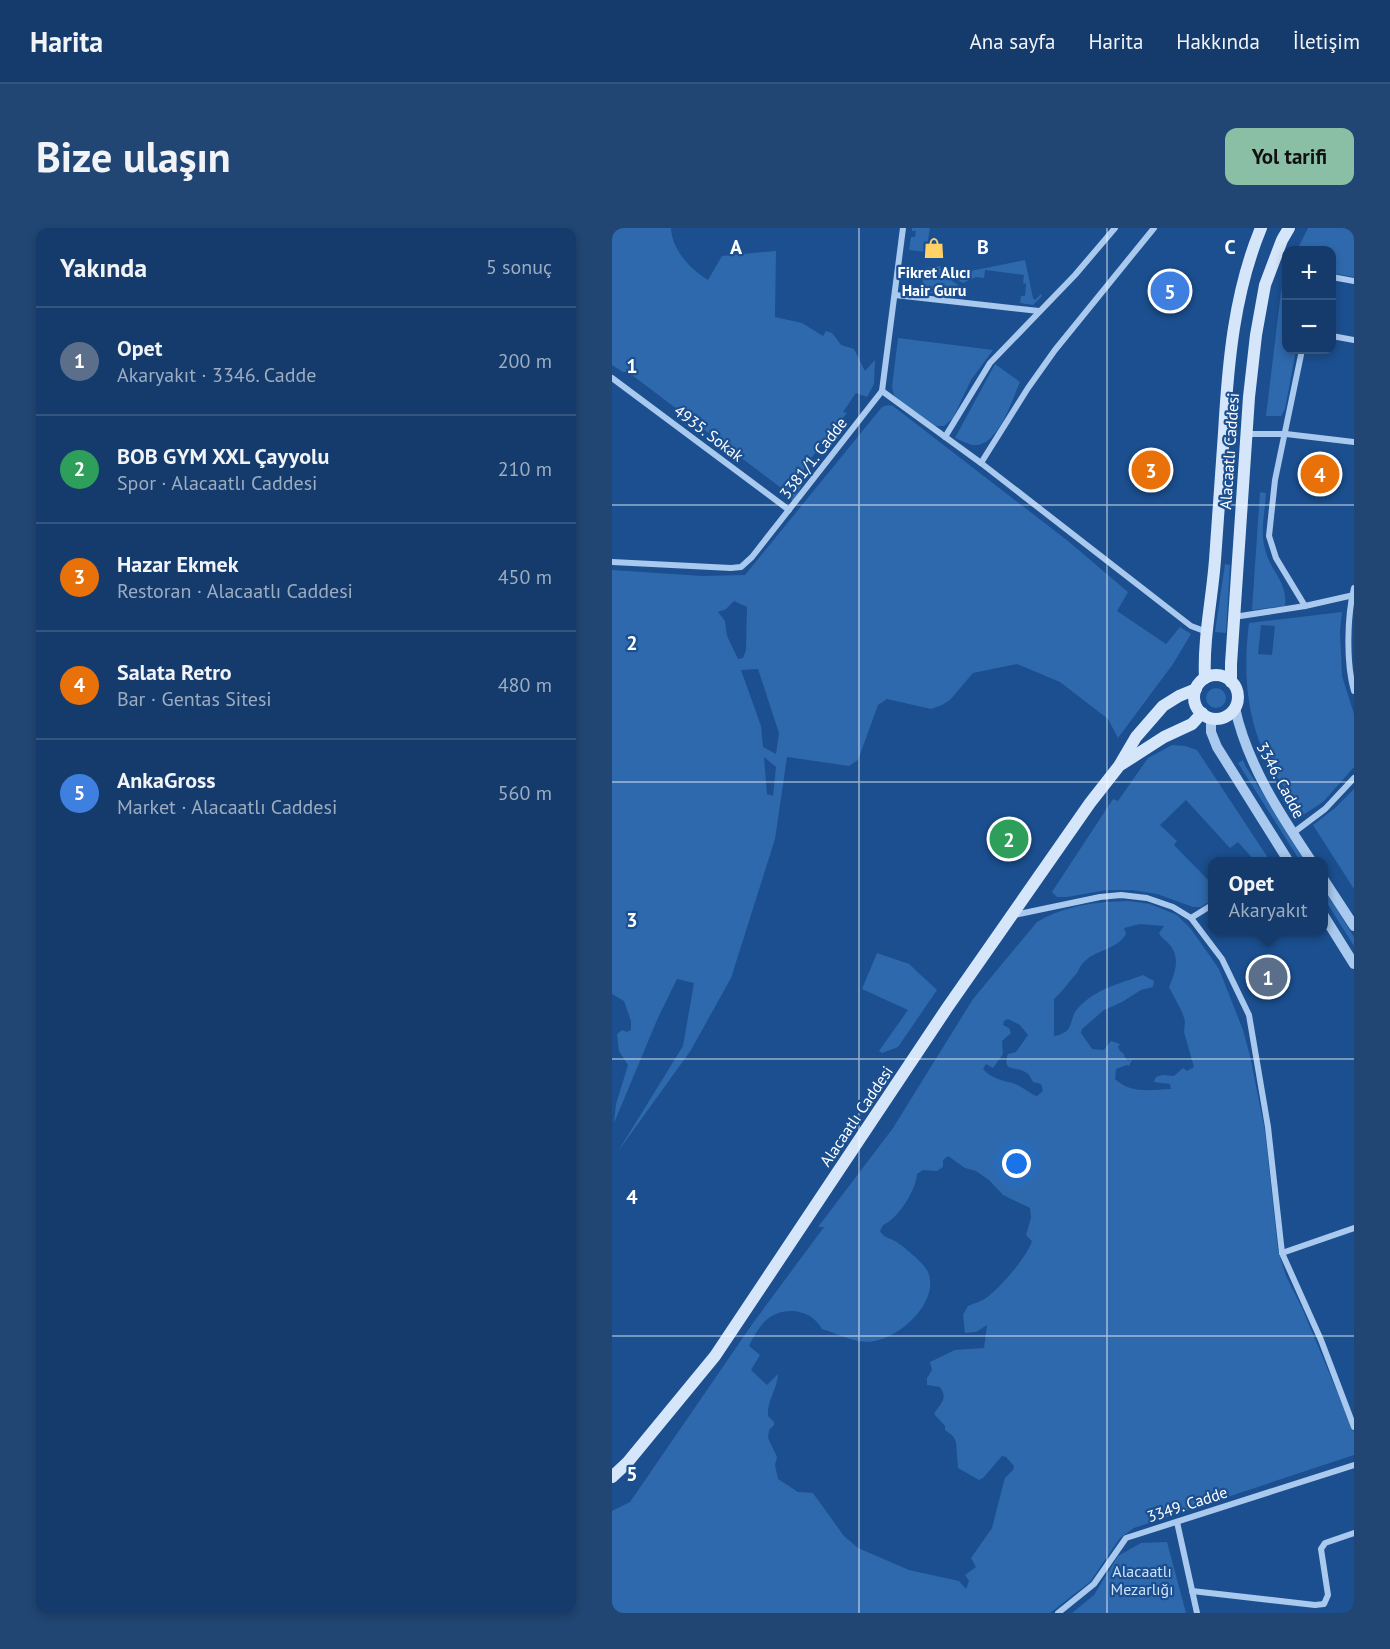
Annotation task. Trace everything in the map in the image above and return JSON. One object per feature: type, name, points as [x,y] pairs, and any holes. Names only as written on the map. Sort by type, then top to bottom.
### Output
[{"type":"main road","name":"Alacaatlı Caddesi","points":[[1205,678],[1226,396],[1237,301],[1246,267],[1261,228]]},
{"type":"main road","name":"Alacaatlı Caddesi","points":[[1232,682],[1231,664],[1249,396],[1260,307],[1273,261],[1289,228]]},
{"type":"main road","points":[[1219,675],[1232,682],[1238,693],[1235,708],[1222,718],[1206,716],[1195,700],[1196,689],[1205,678],[1219,675]]},
{"type":"main road","name":"Alacaatlı Caddesi","points":[[612,1477],[627,1463],[715,1356],[947,1008],[1119,766],[1136,738],[1156,713],[1179,696],[1196,689]]},
{"type":"main road","name":"Alacaatlı Caddesi","points":[[1119,766],[1155,742],[1206,716]]},
{"type":"street","points":[[903,228],[882,391],[981,463],[1191,626],[1207,632]]},
{"type":"street","points":[[945,437],[990,363],[1075,275],[1115,228]]},
{"type":"street","points":[[981,463],[1055,350],[1154,228]]},
{"type":"street","points":[[1336,278],[1354,281]]},
{"type":"street","points":[[895,295],[1039,311]]},
{"type":"street","points":[[1336,337],[1354,340]]},
{"type":"street","points":[[1301,354],[1275,480],[1269,536],[1276,558],[1305,606]]},
{"type":"street","name":"4935. Sokak","points":[[612,378],[789,510]]},
{"type":"street","name":"3381/1. Cadde","points":[[612,562],[741,567],[752,557],[882,391]]},
{"type":"street","points":[[1247,434],[1286,434],[1354,442]]},
{"type":"street","points":[[1234,617],[1305,606],[1353,593],[1349,661],[1354,691]]},
{"type":"street","name":"3346. Cadde","points":[[1235,708],[1248,754],[1309,857]]},
{"type":"street","name":"3346. Cadde","points":[[1206,716],[1216,747],[1285,857]]},
{"type":"street","points":[[1293,833],[1325,809],[1354,778]]},
{"type":"street","points":[[1328,887],[1354,926]]},
{"type":"street","points":[[1012,916],[1082,899],[1121,895],[1147,898],[1173,907],[1191,918],[1222,959],[1249,1015],[1268,1127],[1282,1253],[1321,1340],[1354,1426]]},
{"type":"street","points":[[1191,918],[1208,907]]},
{"type":"street","points":[[1328,924],[1354,964]]},
{"type":"street","points":[[1282,1253],[1354,1228]]},
{"type":"street","name":"3349. Cadde","points":[[1058,1613],[1104,1573],[1118,1547],[1126,1538],[1354,1465]]},
{"type":"street","points":[[1177,1521],[1197,1613]]},
{"type":"street","points":[[1192,1591],[1315,1605],[1324,1604],[1328,1595],[1321,1549],[1325,1544],[1354,1533]]},
{"type":"green space","points":[[612,228],[671,228],[678,251],[695,270],[708,280],[722,256],[776,251],[775,317],[802,323],[823,336],[826,331],[832,333],[841,345],[854,349],[865,371],[875,360],[874,384],[867,397],[856,393],[843,412],[847,413],[804,467],[803,483],[793,501],[783,494],[785,491],[628,372],[623,372],[612,365]]},
{"type":"green space","points":[[912,228],[930,228],[926,252],[909,250],[911,237],[915,237],[916,231],[912,231]]},
{"type":"green space","points":[[1308,228],[1354,228],[1354,277],[1336,274],[1336,246],[1299,246]]},
{"type":"green space","points":[[1025,260],[1033,298],[1035,300],[1041,294],[1042,296],[1033,305],[1020,303],[1021,296],[1025,296],[1024,275],[985,270],[984,278],[976,277],[963,283],[950,275]]},
{"type":"green space","points":[[940,266],[942,274],[958,285],[955,296],[922,292],[924,268]]},
{"type":"green space","points":[[1282,289],[1282,354],[1295,354],[1285,409],[1281,416],[1266,416]]},
{"type":"green space","points":[[898,338],[993,350],[971,380],[953,418],[944,426],[936,426],[894,395],[892,387]]},
{"type":"green space","points":[[995,364],[1020,382],[1004,419],[993,436],[986,442],[978,445],[969,444],[955,438]]},
{"type":"green space","points":[[893,406],[1068,541],[1128,592],[1117,611],[1166,644],[1180,627],[1191,634],[1173,664],[1118,738],[1108,719],[1060,682],[1017,664],[973,673],[950,700],[931,709],[887,699],[878,705],[858,760],[849,766],[787,757],[775,839],[731,978],[691,1050],[617,1153],[683,1046],[694,983],[677,979],[657,1020],[614,1123],[616,1104],[628,1065],[619,1051],[617,1034],[622,1030],[627,1032],[631,1030],[631,1021],[624,1001],[612,994],[612,570],[702,576],[745,575],[882,407]],"holes":[[[734,601],[747,607],[746,650],[743,658],[738,659],[727,636],[725,621],[718,612],[726,609]],[[758,669],[779,733],[776,754],[763,747],[761,726],[741,670]],[[764,757],[776,767],[773,796],[767,794]]]},
{"type":"green space","points":[[1260,492],[1266,493],[1263,528],[1265,549],[1284,590],[1285,606],[1252,610]]},
{"type":"green space","points":[[1225,564],[1230,565],[1226,633],[1215,632]]},
{"type":"green space","points":[[1342,612],[1340,631],[1342,676],[1354,714],[1354,767],[1323,802],[1303,815],[1267,760],[1254,727],[1248,693],[1246,658],[1249,623]],"holes":[[[1261,625],[1275,626],[1272,655],[1258,654]]]},
{"type":"green space","points":[[1216,688],[1223,691],[1226,698],[1223,705],[1216,708],[1209,705],[1206,698],[1209,691]]},
{"type":"green space","points":[[1172,745],[1197,750],[1267,857],[1251,857],[1238,842],[1230,848],[1186,800],[1160,825],[1177,841],[1174,845],[1208,880],[1208,903],[1201,907],[1193,907],[1157,894],[1132,890],[1107,890],[1057,897],[1052,892],[1113,799],[1118,801],[1148,758]]},
{"type":"green space","points":[[1243,760],[1303,857],[1297,857],[1238,763]]},
{"type":"green space","points":[[1354,789],[1354,889],[1313,825]]},
{"type":"green space","points":[[1328,895],[1354,937],[1354,946],[1328,904]]},
{"type":"green space","points":[[1128,901],[1150,904],[1177,915],[1191,929],[1219,969],[1243,1030],[1250,1056],[1265,1131],[1278,1251],[1286,1276],[1302,1308],[1354,1432],[1354,1455],[1134,1528],[1120,1538],[1090,1582],[1050,1613],[612,1613],[612,1511],[630,1502],[753,1323],[824,1227],[818,1227],[893,1128],[973,999],[1037,922],[1070,908]],"holes":[[[1140,924],[1164,926],[1159,933],[1175,954],[1175,971],[1169,987],[1185,1021],[1184,1032],[1194,1067],[1187,1071],[1183,1068],[1174,1076],[1156,1077],[1154,1082],[1170,1084],[1171,1089],[1141,1090],[1121,1084],[1115,1079],[1116,1069],[1129,1066],[1132,1059],[1128,1061],[1118,1047],[1120,1044],[1111,1041],[1104,1050],[1092,1049],[1081,1033],[1082,1029],[1104,1010],[1141,990],[1153,987],[1154,981],[1143,975],[1109,987],[1093,996],[1075,1012],[1069,1028],[1054,1036],[1054,999],[1083,963],[1094,954],[1122,939],[1126,934],[1124,928]],[[1008,1019],[1020,1025],[1028,1035],[1016,1052],[1008,1054],[1006,1060],[1009,1067],[1023,1071],[1033,1082],[1041,1084],[1043,1091],[1037,1096],[1018,1085],[993,1077],[983,1069],[986,1064],[993,1068],[1003,1054],[1002,1041],[1011,1033],[1009,1028],[1003,1025]],[[948,1156],[965,1168],[976,1171],[989,1180],[1003,1195],[1030,1208],[1031,1218],[1026,1235],[1032,1241],[1019,1263],[992,1293],[982,1301],[968,1306],[963,1315],[965,1333],[976,1332],[987,1325],[984,1348],[955,1350],[930,1362],[932,1370],[927,1378],[927,1385],[940,1387],[943,1391],[942,1402],[934,1414],[956,1442],[958,1468],[979,1480],[1002,1456],[1014,1466],[1005,1478],[992,1528],[971,1558],[976,1567],[965,1575],[969,1581],[966,1589],[959,1581],[909,1570],[858,1548],[844,1536],[813,1493],[798,1492],[778,1479],[775,1465],[777,1457],[768,1438],[769,1430],[774,1425],[768,1416],[768,1410],[778,1374],[767,1385],[751,1370],[760,1355],[749,1346],[764,1322],[787,1311],[803,1313],[817,1322],[822,1329],[862,1342],[886,1338],[907,1325],[924,1305],[929,1294],[928,1272],[908,1251],[880,1231],[905,1203],[917,1174],[923,1170],[937,1171],[943,1167],[943,1160]]]},
{"type":"green space","points":[[877,953],[909,964],[937,990],[898,1047],[882,1053],[879,1051],[908,1010],[862,989]]},
{"type":"green space","name":"Alacaatlı Mezarlığı","points":[[1167,1542],[1186,1613],[1072,1613],[1094,1595],[1118,1556],[1141,1543]]},
{"type":"place","name":"Fikret Alıcı Hair Guru","points":[[934,248]]},
{"type":"place","name":"AnkaGross","points":[[1170,291]]},
{"type":"place","name":"Hazar Ekmek","points":[[1151,470]]},
{"type":"place","name":"Salata Retro","points":[[1320,474]]},
{"type":"place","name":"BOB GYM XXL Çayyolu","points":[[1009,839]]},
{"type":"place","name":"Opet","points":[[1268,977]]}]
